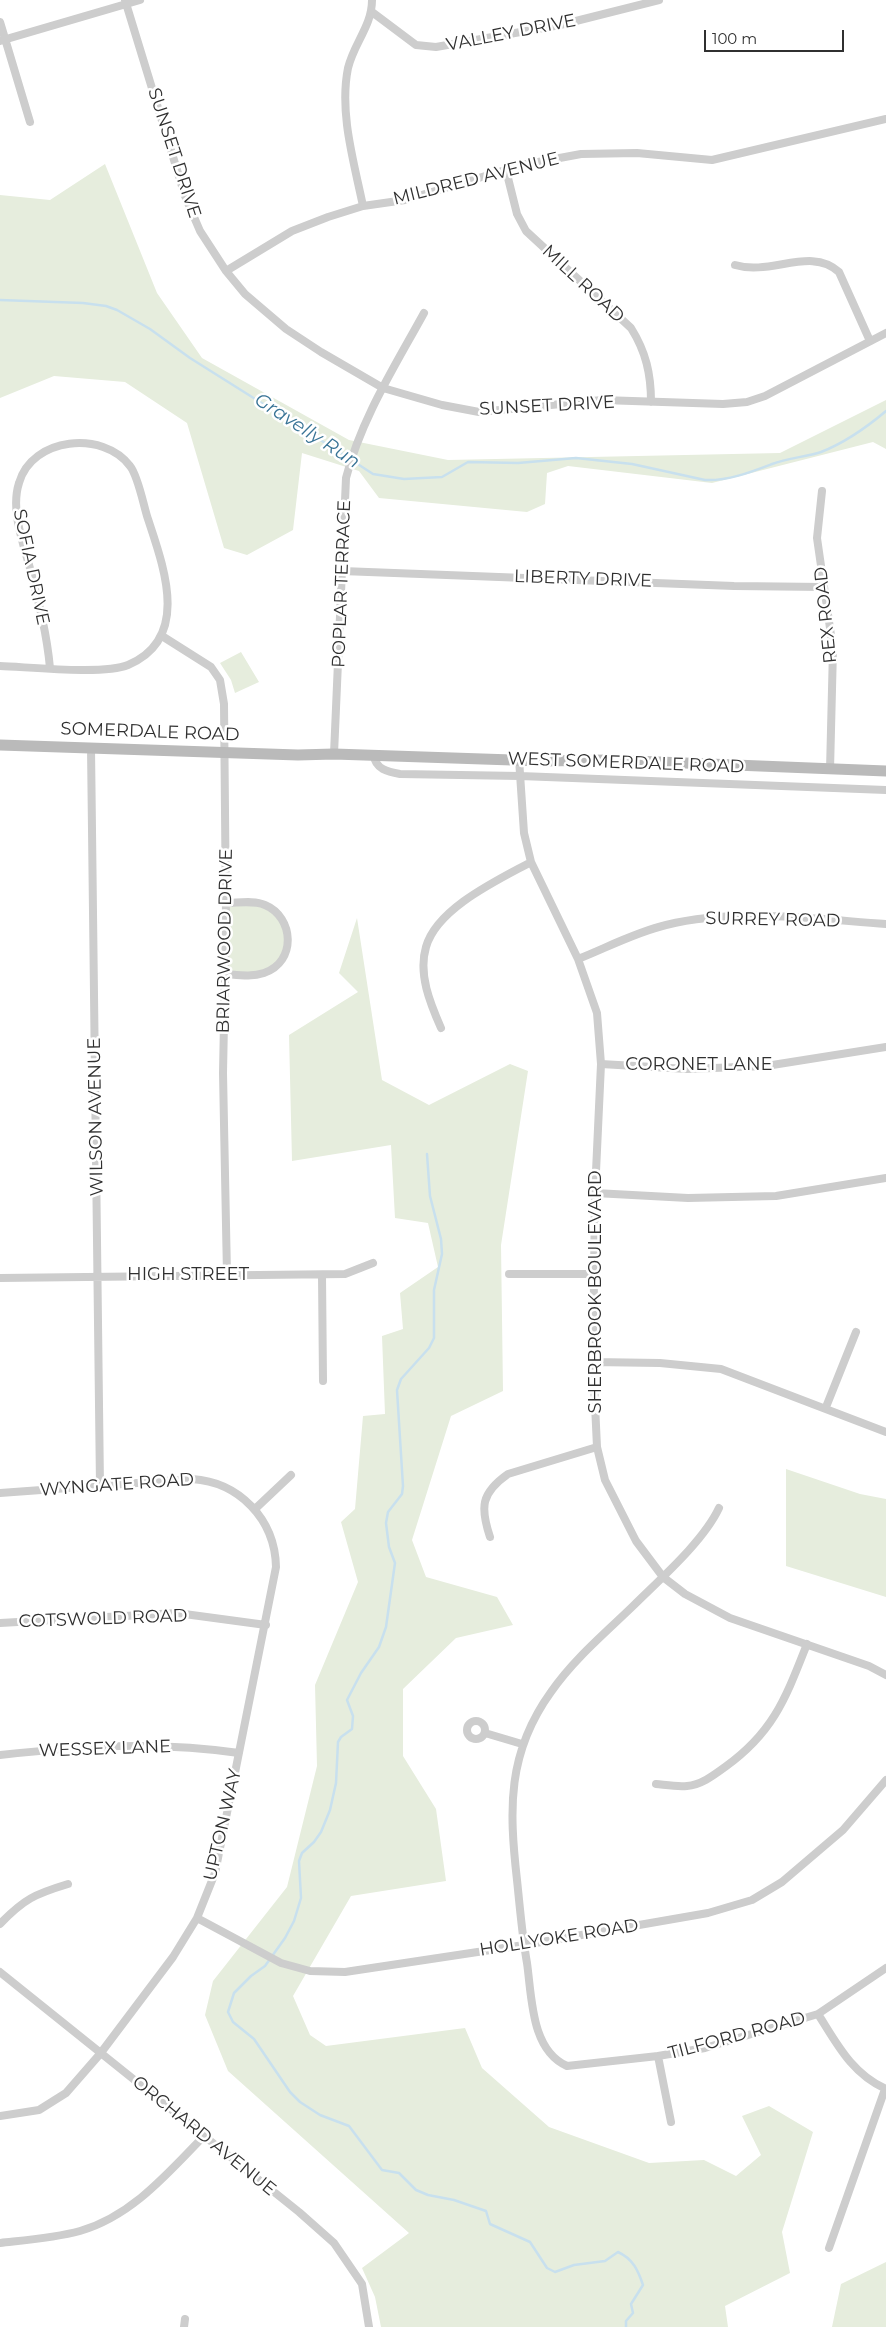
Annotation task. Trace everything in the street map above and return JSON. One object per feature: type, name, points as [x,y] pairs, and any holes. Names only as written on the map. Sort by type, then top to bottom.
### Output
[{"type":"main road","name":"SOMERDALE ROAD","points":[[0,745],[298,755]]},
{"type":"main road","name":"WEST SOMERDALE ROAD","points":[[298,755],[334,754],[660,762],[886,771]]},
{"type":"street","points":[[3,40],[140,0]]},
{"type":"street","points":[[363,206],[345,101],[349,66],[372,12],[372,0]]},
{"type":"street","name":"VALLEY DRIVE","points":[[372,12],[416,45],[436,47],[560,25],[659,0]]},
{"type":"street","name":"SUNSET DRIVE","points":[[126,3],[185,196],[200,231],[226,271],[246,294],[286,329],[383,388],[442,405],[479,412],[602,400],[723,404],[747,402],[765,396],[886,333]]},
{"type":"street","points":[[0,22],[3,40],[30,122]]},
{"type":"street","name":"MILDRED AVENUE","points":[[226,271],[292,231],[363,206],[405,200],[554,158],[581,154],[636,153],[712,160],[886,119]]},
{"type":"street","name":"MILL ROAD","points":[[506,170],[517,214],[526,231],[631,328],[641,344],[649,369],[651,402]]},
{"type":"street","points":[[735,265],[761,268],[802,261],[817,261],[830,264],[839,272],[870,342]]},
{"type":"street","name":"POPLAR TERRACE","points":[[334,754],[346,478],[352,454],[383,388],[424,313]]},
{"type":"street","name":"SOFIA DRIVE","points":[[0,666],[50,668],[104,670],[126,666],[142,658],[162,636],[168,618],[168,595],[161,559],[131,467],[115,452],[94,444],[57,446],[39,455],[23,471],[18,484],[16,499],[20,527],[48,648],[50,668]]},
{"type":"street","name":"REX ROAD","points":[[822,491],[817,538],[833,649],[830,770]]},
{"type":"street","name":"LIBERTY DRIVE","points":[[342,571],[734,586],[824,587]]},
{"type":"street","name":"BRIARWOOD DRIVE","points":[[162,636],[212,667],[220,680],[224,704],[226,753],[226,974],[223,1073],[227,1275]]},
{"type":"street","name":"WILSON AVENUE","points":[[92,748],[100,1486]]},
{"type":"street","name":"WEST SOMERDALE ROAD","points":[[374,755],[377,765],[386,771],[400,774],[520,776],[886,790]]},
{"type":"street","name":"SHERBROOK BOULEVARD","points":[[519,759],[524,833],[531,862],[578,960],[597,1013],[601,1064],[595,1193],[593,1362],[597,1447],[605,1480],[636,1541],[663,1577],[685,1594],[730,1618],[869,1666],[886,1675]]},
{"type":"street","points":[[441,1028],[428,998],[424,971],[426,947],[436,927],[452,910],[488,885],[531,862]]},
{"type":"street","points":[[226,903],[264,904],[284,920],[288,928],[288,940],[284,957],[272,969],[250,976],[226,974]]},
{"type":"street","name":"SURREY ROAD","points":[[578,960],[664,925],[698,918],[766,916],[886,924]]},
{"type":"street","name":"CORONET LANE","points":[[601,1064],[687,1069],[766,1066],[886,1047]]},
{"type":"street","points":[[595,1193],[688,1198],[776,1196],[886,1178]]},
{"type":"street","name":"HIGH STREET","points":[[0,1278],[345,1274],[373,1263]]},
{"type":"street","points":[[322,1274],[323,1380]]},
{"type":"street","points":[[509,1274],[594,1274]]},
{"type":"street","points":[[826,1407],[856,1332]]},
{"type":"street","points":[[593,1362],[660,1363],[721,1369],[826,1407],[886,1432]]},
{"type":"street","points":[[490,1537],[484,1520],[486,1495],[497,1481],[508,1474],[597,1447]]},
{"type":"street","points":[[255,1509],[291,1475]]},
{"type":"street","name":"WYNGATE ROAD","points":[[0,1493],[192,1479],[206,1480],[229,1488],[255,1509]]},
{"type":"street","points":[[524,1945],[511,1824],[513,1787],[522,1744],[550,1692],[576,1662],[663,1577],[712,1524],[719,1508]]},
{"type":"street","name":"UPTON WAY","points":[[0,2116],[39,2110],[66,2094],[100,2054],[173,1957],[196,1918],[215,1873],[266,1625],[276,1567],[276,1554],[272,1535],[255,1509]]},
{"type":"street","name":"COTSWOLD ROAD","points":[[0,1623],[177,1613],[266,1625]]},
{"type":"street","points":[[656,1784],[688,1786],[710,1778],[742,1755],[766,1731],[785,1699],[807,1644]]},
{"type":"street","points":[[485,1733],[522,1744]]},
{"type":"street","name":"WESSEX LANE","points":[[0,1755],[126,1744],[189,1746],[239,1753]]},
{"type":"street","name":"HOLLYOKE ROAD","points":[[196,1918],[281,1963],[310,1971],[345,1972],[524,1945],[708,1913],[752,1900],[782,1882],[843,1830],[886,1780]]},
{"type":"street","points":[[0,1924],[18,1905],[38,1893],[68,1884]]},
{"type":"street","name":"TILFORD ROAD","points":[[524,1945],[536,2024],[545,2048],[555,2061],[567,2066],[658,2056],[705,2048],[818,2014],[886,1968]]},
{"type":"street","name":"ORCHARD AVENUE","points":[[0,1972],[299,2212],[334,2244],[362,2284],[369,2327]]},
{"type":"street","points":[[818,2014],[844,2056],[860,2074],[885,2089],[829,2248]]},
{"type":"street","points":[[658,2056],[671,2122]]},
{"type":"street","points":[[0,2243],[54,2237],[101,2223],[151,2190],[204,2136]]},
{"type":"green space","points":[[105,164],[157,293],[202,358],[349,440],[448,460],[780,453],[886,400],[886,449],[873,442],[712,483],[568,466],[547,473],[545,504],[527,512],[379,498],[359,471],[302,453],[293,530],[247,555],[224,548],[187,423],[125,382],[54,376],[0,398],[0,195],[50,200]]},
{"type":"green space","points":[[241,652],[259,682],[235,693],[231,680],[220,663]]},
{"type":"green space","points":[[226,903],[254,903],[284,919],[287,950],[265,973],[226,974]]},
{"type":"green space","points":[[357,918],[382,1080],[429,1105],[510,1064],[528,1071],[501,1245],[503,1391],[451,1416],[412,1540],[426,1577],[497,1597],[513,1625],[456,1638],[403,1689],[403,1756],[436,1809],[446,1881],[351,1896],[293,1996],[310,2035],[326,2046],[465,2028],[482,2068],[549,2127],[649,2163],[704,2160],[736,2176],[761,2155],[742,2116],[769,2106],[813,2132],[782,2232],[790,2273],[725,2306],[728,2327],[381,2327],[375,2297],[362,2268],[409,2233],[228,2071],[205,2015],[213,1981],[287,1887],[317,1766],[315,1685],[358,1582],[341,1522],[355,1509],[363,1416],[385,1414],[382,1336],[403,1329],[400,1293],[438,1267],[428,1223],[395,1218],[391,1145],[292,1161],[289,1035],[358,992],[339,973]]},
{"type":"green space","points":[[786,1469],[860,1494],[886,1499],[886,1597],[786,1566]]},
{"type":"green space","points":[[886,2262],[886,2327],[832,2327],[841,2284]]},
{"type":"waterway","name":"Gravelly Run","points":[[0,300],[83,303],[106,306],[117,310],[150,329],[190,358],[349,458]]},
{"type":"waterway","name":"Gravelly Run","points":[[353,461],[373,474],[404,479],[442,477],[468,462],[518,463],[576,458],[632,464],[705,480],[714,480],[821,452],[855,434],[886,411]]},
{"type":"waterway","points":[[427,1154],[430,1196],[441,1239],[442,1254],[434,1290],[434,1338],[429,1348],[401,1379],[397,1390],[403,1486],[402,1494],[388,1512],[386,1523],[389,1547],[395,1563],[386,1627],[379,1647],[361,1673],[347,1700],[353,1716],[352,1729],[341,1737],[338,1742],[336,1783],[330,1810],[321,1832],[314,1842],[302,1853],[299,1861],[301,1898],[294,1921],[285,1938],[265,1966],[251,1976],[234,1993],[228,2012],[233,2022],[254,2039],[290,2092],[300,2102],[320,2115],[349,2126],[382,2170],[399,2173],[416,2190],[428,2195],[454,2200],[486,2211],[490,2224],[530,2242],[547,2268],[555,2272],[574,2265],[605,2261],[618,2252],[628,2258],[637,2270],[643,2285],[631,2304],[633,2313],[626,2321],[626,2327]]}]
